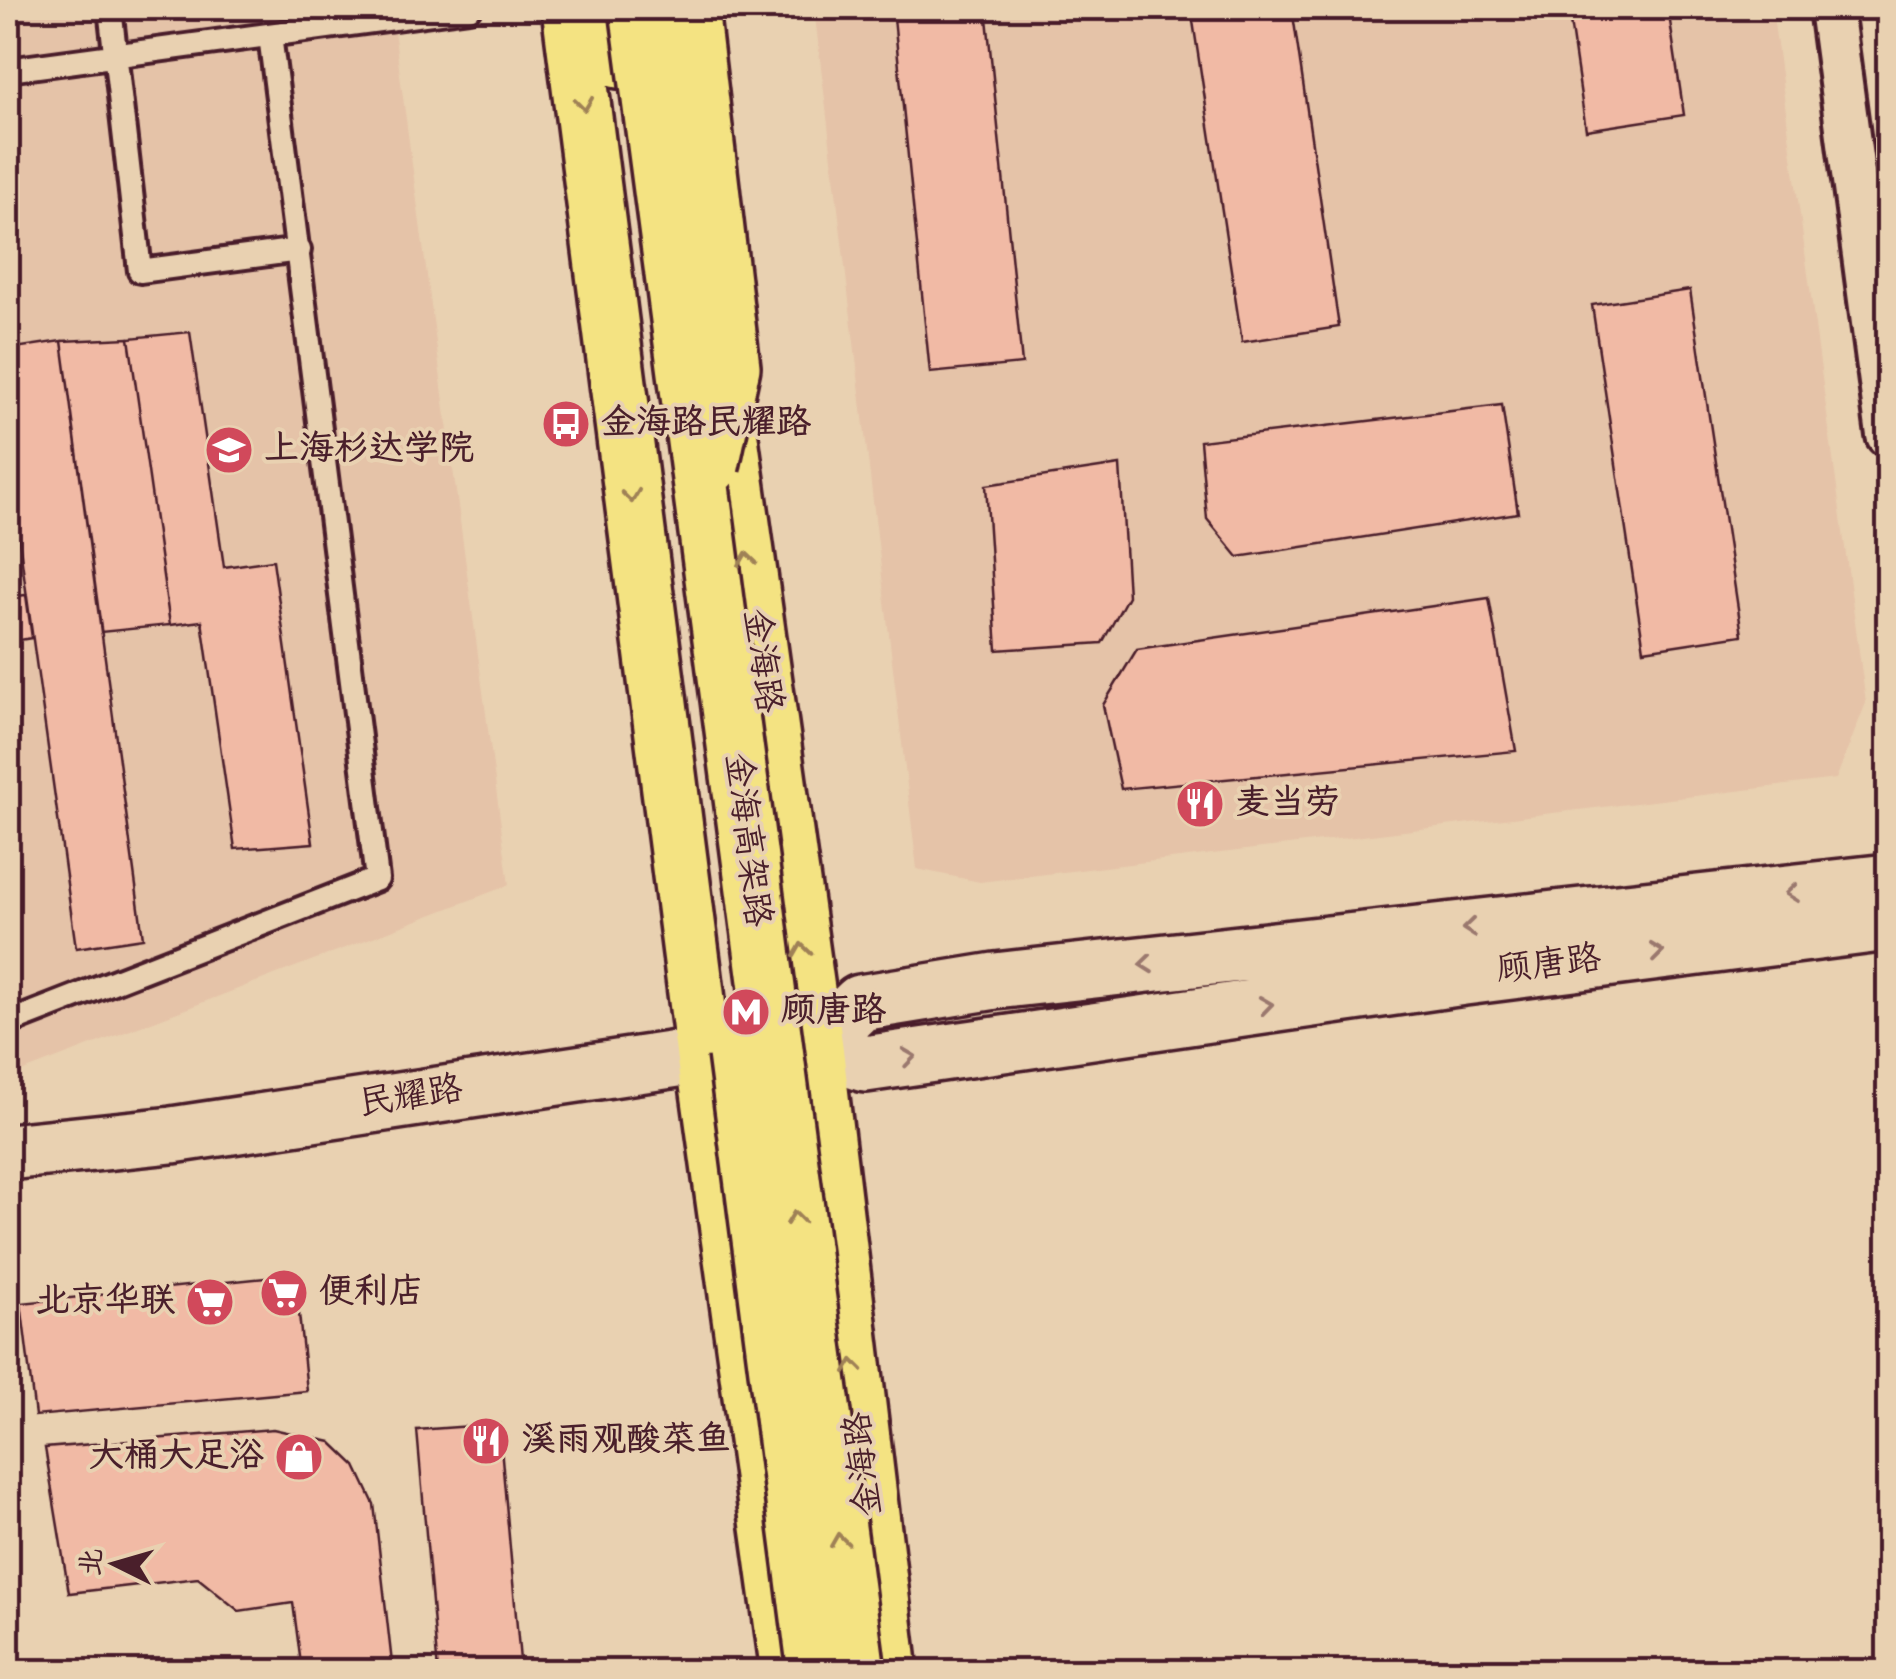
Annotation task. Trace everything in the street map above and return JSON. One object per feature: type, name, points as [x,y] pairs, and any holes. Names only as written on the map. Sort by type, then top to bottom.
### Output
[{"type":"main road","points":[[570,8],[704,1055],[788,1672]]},
{"type":"main road","name":"金海高架路","points":[[600,8],[614,34],[758,1237],[816,1672]]},
{"type":"main road","name":"金海高架路","points":[[638,8],[857,1672]]},
{"type":"main road","name":"金海路","points":[[672,8],[815,1047],[890,1672]]},
{"type":"main road","points":[[690,8],[732,367],[703,508]]},
{"type":"main road","name":"顾唐路","points":[[1888,882],[995,980],[860,1003],[815,1047],[865,1064],[1464,976],[1888,923]]},
{"type":"main road","name":"民耀路","points":[[8,1152],[172,1135],[704,1055],[815,1047]]},
{"type":"street","points":[[1831,8],[1888,435]]},
{"type":"lane","points":[[110,8],[140,271],[299,250]]},
{"type":"lane","points":[[8,70],[270,34],[322,17],[469,8]]},
{"type":"lane","points":[[8,1023],[377,879],[270,34]]},
{"type":"shaded area","name":"上海杉达学院","points":[[8,8],[391,8],[509,885],[8,1077]]},
{"type":"shaded area","points":[[814,8],[1772,8],[1866,703],[1836,779],[980,882],[917,869]]},
{"type":"building","points":[[893,8],[986,8],[1022,364],[930,373]]},
{"type":"building","points":[[1191,8],[1292,8],[1339,327],[1242,342]]},
{"type":"building","points":[[1568,8],[1668,8],[1684,115],[1586,130]]},
{"type":"building","points":[[1690,290],[1742,635],[1644,650],[1592,305]]},
{"type":"building","points":[[190,332],[224,567],[273,560],[313,843],[235,849],[202,621],[170,625],[129,338]]},
{"type":"building","points":[[129,338],[170,625],[101,632],[62,341]]},
{"type":"building","points":[[62,341],[143,938],[76,948],[8,461],[8,349]]},
{"type":"building","points":[[1502,405],[1518,513],[1238,557],[1207,519],[1200,441]]},
{"type":"building","points":[[1120,465],[1128,596],[1102,643],[997,650],[986,485]]},
{"type":"building","points":[[26,595],[32,638],[8,642],[8,597]]},
{"type":"building","points":[[1489,598],[1516,751],[1121,789],[1103,705],[1137,649]]},
{"type":"building","points":[[295,1275],[307,1391],[35,1416],[21,1303]]},
{"type":"building","points":[[499,1424],[521,1672],[438,1672],[417,1430]]},
{"type":"building","points":[[273,1429],[331,1442],[356,1466],[374,1504],[393,1672],[302,1672],[293,1603],[239,1611],[198,1578],[69,1593],[45,1448]]},
{"type":"place","name":"金海路民耀路","points":[[566,424]]},
{"type":"place","name":"上海杉达学院","points":[[229,450]]},
{"type":"place","name":"麦当劳","points":[[1200,804]]},
{"type":"place","name":"顾唐路","points":[[746,1012]]},
{"type":"place","name":"便利店","points":[[284,1293]]},
{"type":"place","name":"北京华联","points":[[210,1302]]},
{"type":"place","name":"溪雨观酸菜鱼","points":[[486,1441]]},
{"type":"place","name":"大桶大足浴","points":[[299,1457]]}]
